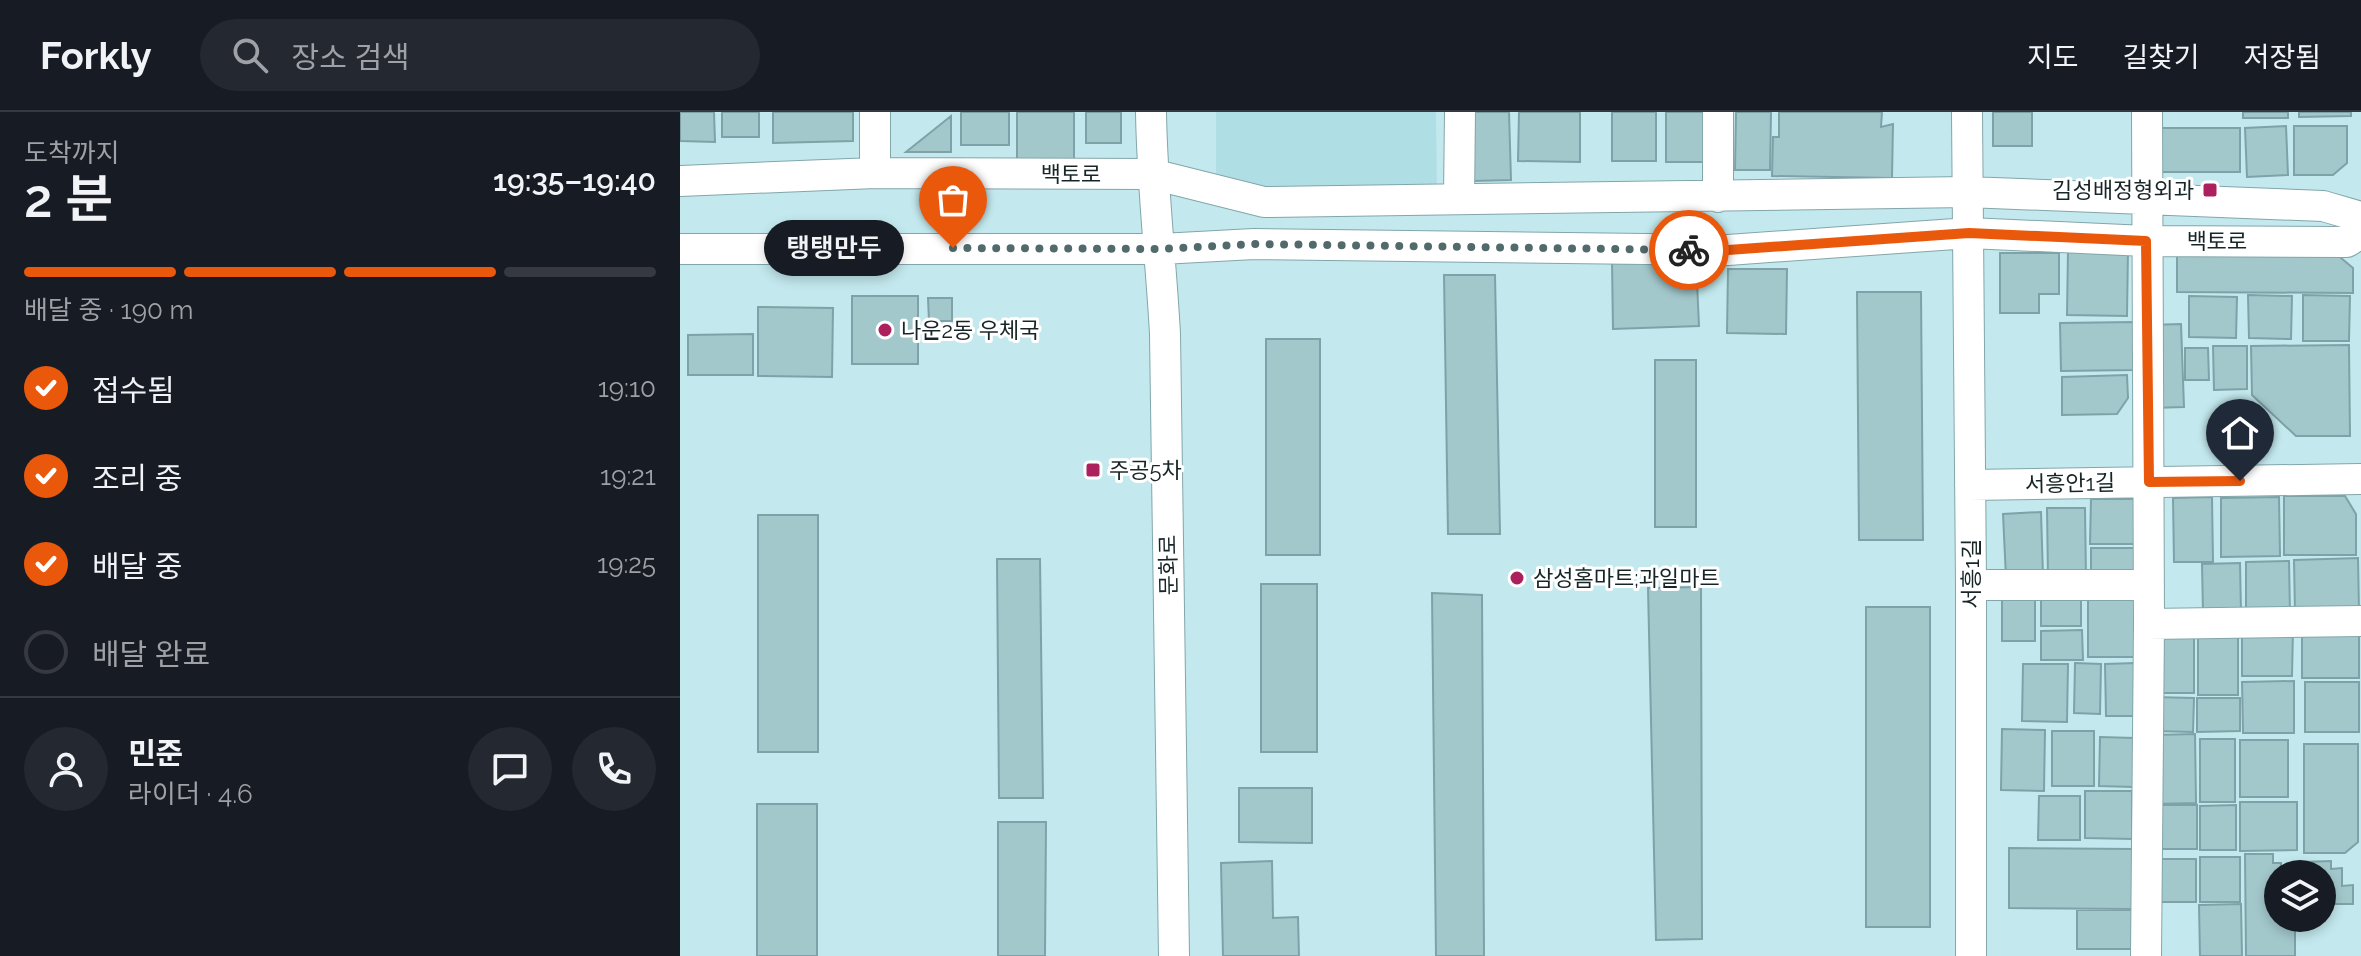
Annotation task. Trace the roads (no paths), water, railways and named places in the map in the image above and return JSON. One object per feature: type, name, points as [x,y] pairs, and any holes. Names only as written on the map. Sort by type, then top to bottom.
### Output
[{"type":"street","points":[[875,112],[875,173]]},
{"type":"street","name":"문화로","points":[[1151,112],[1152,174],[1161,249],[1165,334],[1174,956]]},
{"type":"street","points":[[1459,198],[1460,112]]},
{"type":"street","points":[[1718,112],[1718,197]]},
{"type":"street","name":"서흥1길","points":[[1967,112],[1971,956]]},
{"type":"street","points":[[2146,956],[2149,624],[2147,112]]},
{"type":"street","name":"백토로","points":[[680,181],[875,173],[1152,174],[1264,202],[1967,192],[2323,206],[2361,217]]},
{"type":"street","name":"백토로","points":[[680,249],[1161,249],[1254,244],[1728,250],[1969,233],[2146,241],[2347,242],[2361,233]]},
{"type":"street","name":"서흥안1길","points":[[1970,485],[2361,479]]},
{"type":"street","points":[[1971,585],[2149,585]]},
{"type":"street","points":[[2149,624],[2361,621]]},
{"type":"place","name":"김성배정형외과","points":[[2210,190]]},
{"type":"place","name":"탱탱만두","points":[[953,248]]},
{"type":"place","name":"나운2동 우체국","points":[[885,330]]},
{"type":"place","name":"주공5차","points":[[1093,470]]},
{"type":"place","name":"삼성홈마트;과일마트","points":[[1517,578]]}]
